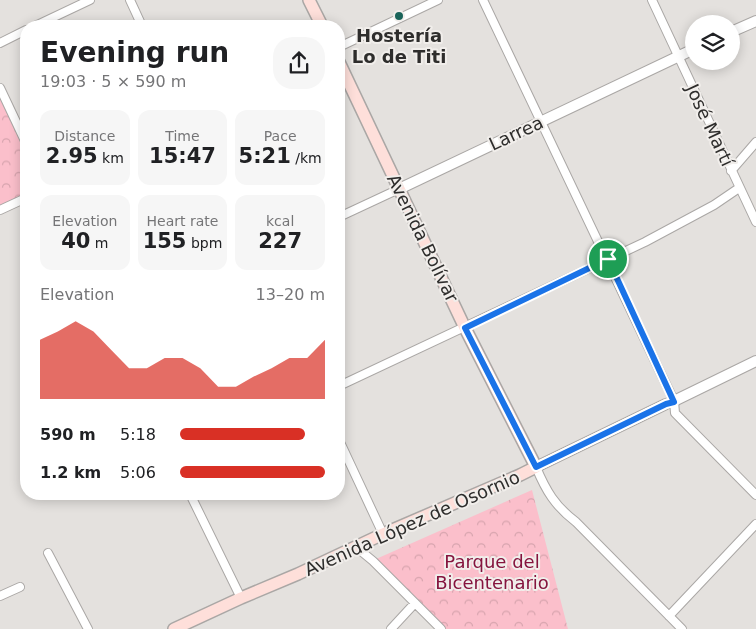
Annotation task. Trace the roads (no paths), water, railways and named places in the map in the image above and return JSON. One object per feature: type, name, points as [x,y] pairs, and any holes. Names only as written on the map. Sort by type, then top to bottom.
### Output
[{"type":"main road","points":[[309,0],[319,20]]},
{"type":"main road","name":"Avenida Bolívar","points":[[345,75],[465,328],[536,467]]},
{"type":"main road","name":"Avenida López de Osornio","points":[[174,629],[383,534],[520,476],[536,467]]},
{"type":"street","points":[[48,20],[90,0]]},
{"type":"street","points":[[130,0],[139,20]]},
{"type":"street","points":[[345,44],[438,0]]},
{"type":"street","points":[[483,0],[608,259],[674,402],[676,413],[756,495]]},
{"type":"street","name":"José Martí","points":[[652,0],[756,222]]},
{"type":"street","points":[[740,28],[756,21]]},
{"type":"street","points":[[0,43],[20,33]]},
{"type":"street","name":"Larrea","points":[[345,214],[685,53]]},
{"type":"street","points":[[0,88],[20,130]]},
{"type":"street","points":[[731,171],[756,142]]},
{"type":"street","points":[[345,383],[645,242],[714,205],[739,188]]},
{"type":"street","points":[[0,210],[20,201]]},
{"type":"street","name":"Avenida López de Osornio","points":[[536,467],[756,361]]},
{"type":"street","points":[[345,453],[383,534]]},
{"type":"street","points":[[536,467],[545,489],[564,513],[576,522],[682,629]]},
{"type":"street","points":[[193,500],[241,598]]},
{"type":"street","points":[[669,616],[756,524]]},
{"type":"street","points":[[356,547],[373,561],[441,629]]},
{"type":"street","points":[[48,553],[88,629]]},
{"type":"street","points":[[0,596],[20,587]]},
{"type":"street","points":[[391,629],[415,603]]},
{"type":"place","name":"Hostería Lo de Titi","points":[[399,16]]},
{"type":"park label","name":"Parque del Bicentenario","points":[[492,571]]}]
